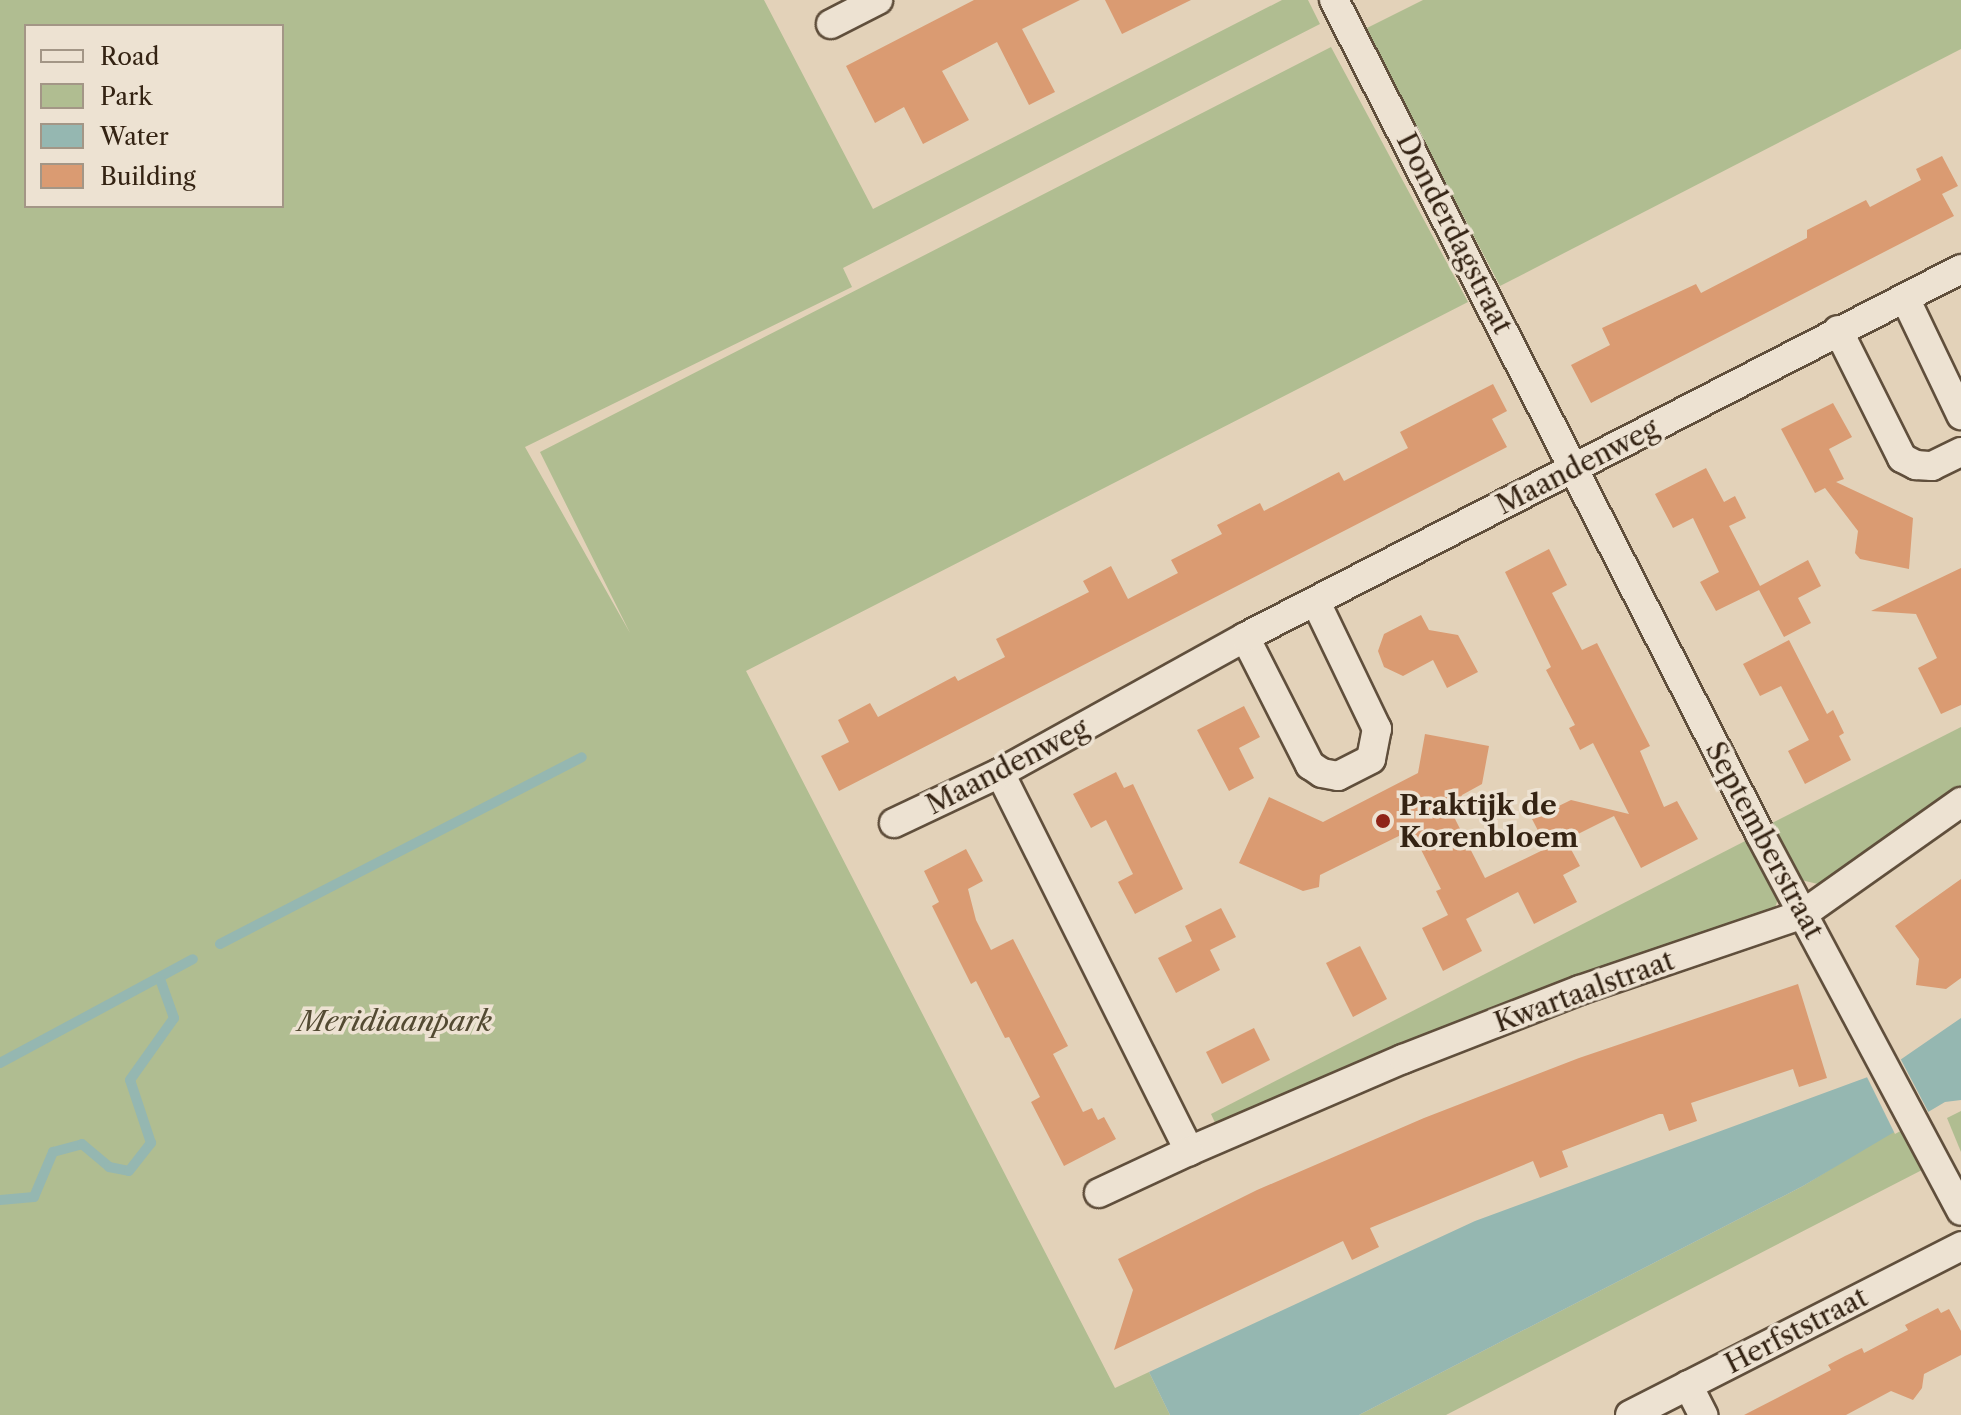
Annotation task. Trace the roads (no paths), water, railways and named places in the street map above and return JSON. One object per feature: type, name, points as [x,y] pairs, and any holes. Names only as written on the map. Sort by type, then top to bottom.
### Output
[{"type":"street","points":[[831,24],[878,0]]},
{"type":"street","name":"Donderdagstraat","points":[[1334,0],[1575,466]]},
{"type":"street","name":"Maandenweg","points":[[894,823],[1000,773],[1245,637],[1961,269]]},
{"type":"street","points":[[1905,298],[1961,415]]},
{"type":"street","points":[[1838,330],[1902,458],[1916,465],[1932,466],[1961,452]]},
{"type":"street","name":"Septemberstraat","points":[[1575,466],[1803,914],[1961,1211]]},
{"type":"street","points":[[1245,637],[1310,765],[1322,773],[1338,776],[1371,759],[1377,729],[1316,602]]},
{"type":"street","points":[[1000,773],[1189,1151]]},
{"type":"street","name":"Kwartaalstraat","points":[[1099,1193],[1403,1059],[1565,996],[1803,914],[1961,802]]},
{"type":"street","name":"Herfststraat","points":[[1630,1415],[1961,1246]]},
{"type":"street","points":[[1688,1385],[1703,1415]]},
{"type":"water","points":[[1961,1018],[1961,1100],[1945,1102],[1803,1186],[1359,1415],[1170,1415],[1149,1372],[1475,1221],[1884,1071]]},
{"type":"waterway","points":[[220,944],[582,757]]},
{"type":"waterway","points":[[0,1063],[193,959]]},
{"type":"waterway","points":[[0,1200],[34,1197],[53,1152],[82,1144],[109,1167],[129,1171],[151,1143],[130,1080],[174,1018],[160,979]]},
{"type":"place","name":"Praktijk de Korenbloem","points":[[1383,821]]},
{"type":"park label","name":"Meridiaanpark","points":[[395,1021]]}]
